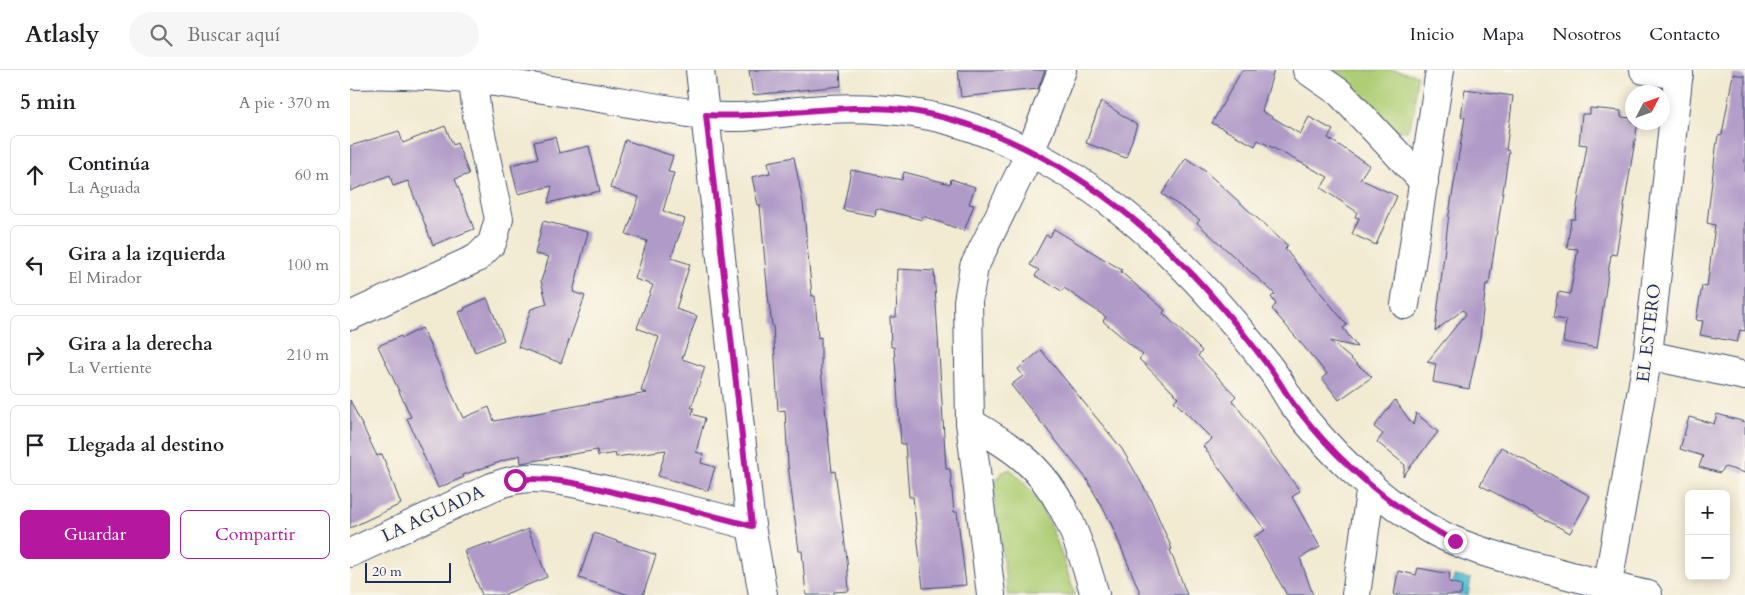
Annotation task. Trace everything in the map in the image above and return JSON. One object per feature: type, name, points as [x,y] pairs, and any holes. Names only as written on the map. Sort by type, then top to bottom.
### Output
[{"type":"street","points":[[350,76],[407,70],[472,73],[706,115],[748,116],[800,111],[867,108],[911,111],[973,128],[1030,153],[1091,188],[1158,240],[1193,275],[1258,354],[1294,404],[1322,438],[1371,485],[1425,526],[1485,553],[1607,590],[1648,595]]},
{"type":"street","points":[[700,70],[752,526],[762,595]]},
{"type":"street","points":[[991,595],[970,422],[968,301],[974,267],[1030,153],[1062,70]]},
{"type":"street","points":[[1307,70],[1340,93],[1424,182]]},
{"type":"street","points":[[1405,305],[1440,70]]},
{"type":"street","points":[[1644,70],[1679,73]]},
{"type":"street","points":[[350,316],[477,258],[492,243],[499,219],[477,115],[472,73]]},
{"type":"street","name":"EL ESTERO","points":[[1607,590],[1648,355],[1679,73]]},
{"type":"street","points":[[1648,355],[1745,376]]},
{"type":"street","points":[[970,422],[1021,456],[1052,489],[1073,527],[1095,595]]},
{"type":"street","name":"LA AGUADA","points":[[350,553],[492,487],[515,480],[532,478],[602,489],[752,526]]},
{"type":"street","points":[[1356,595],[1371,485]]},
{"type":"green space","points":[[1330,70],[1392,70],[1417,75],[1414,112],[1407,131],[1395,130],[1367,100]]},
{"type":"green space","points":[[1010,469],[1034,496],[1043,511],[1058,544],[1075,595],[1008,595],[993,487],[1001,473]]},
{"type":"water","points":[[1454,576],[1471,579],[1468,595],[1454,595],[1450,593]]},
{"type":"building","points":[[749,70],[840,70],[841,86],[753,95]]},
{"type":"building","points":[[958,70],[1045,70],[1038,89],[961,97]]},
{"type":"building","points":[[1242,70],[1274,70],[1262,111],[1300,134],[1309,117],[1333,130],[1328,138],[1369,165],[1360,179],[1397,196],[1376,245],[1352,234],[1359,218],[1355,217],[1357,212],[1321,188],[1328,177],[1258,140],[1255,146],[1212,123]]},
{"type":"building","points":[[1733,74],[1745,76],[1745,331],[1740,330],[1737,342],[1700,335],[1703,321],[1696,320],[1702,286],[1707,287],[1715,225],[1707,223],[1716,148],[1718,136],[1722,135]]},
{"type":"building","points":[[1465,89],[1513,96],[1506,150],[1509,151],[1489,284],[1486,284],[1480,337],[1469,389],[1433,382],[1436,364],[1427,362],[1466,314],[1463,310],[1435,331],[1449,214],[1465,117],[1461,117]]},
{"type":"building","points":[[1101,101],[1137,125],[1126,158],[1086,143]]},
{"type":"building","points":[[1590,108],[1621,111],[1621,117],[1625,117],[1625,130],[1637,130],[1616,255],[1611,254],[1597,348],[1563,342],[1566,320],[1553,318],[1558,292],[1570,294],[1578,249],[1567,248],[1571,219],[1575,219],[1587,145],[1579,144],[1582,114],[1590,114]]},
{"type":"building","points":[[445,126],[453,145],[457,143],[469,174],[455,179],[474,229],[433,245],[408,181],[393,186],[390,175],[350,191],[350,146],[399,131],[403,143]]},
{"type":"building","points":[[555,137],[559,153],[589,146],[600,191],[548,203],[552,186],[518,194],[511,165],[538,158],[534,142]]},
{"type":"building","points":[[625,140],[673,156],[668,172],[674,173],[663,211],[685,219],[671,258],[690,264],[676,309],[697,316],[682,359],[705,367],[691,408],[694,408],[692,414],[705,418],[696,452],[703,454],[701,463],[715,467],[708,491],[658,476],[666,450],[616,457],[615,453],[598,456],[597,450],[521,463],[520,455],[463,475],[464,477],[438,488],[407,418],[411,417],[378,346],[401,336],[402,338],[422,328],[463,418],[489,407],[494,421],[647,393],[641,391],[659,337],[637,328],[653,285],[635,279],[647,241],[626,234],[639,197],[610,188]]},
{"type":"building","points":[[794,157],[803,203],[812,296],[815,296],[818,338],[821,337],[821,370],[832,472],[835,471],[847,559],[849,591],[834,592],[834,595],[806,595],[802,551],[799,551],[788,465],[785,410],[778,411],[773,325],[768,296],[760,205],[758,205],[752,177],[770,173],[768,162]]},
{"type":"building","points":[[1186,158],[1205,171],[1288,246],[1285,249],[1347,325],[1343,328],[1357,347],[1330,341],[1372,377],[1339,400],[1322,378],[1327,374],[1272,309],[1276,304],[1271,297],[1275,294],[1197,223],[1200,220],[1162,194]]},
{"type":"building","points":[[851,170],[902,180],[904,172],[950,184],[951,179],[975,187],[969,204],[974,205],[964,231],[923,216],[922,220],[876,208],[875,216],[843,210]]},
{"type":"building","points":[[543,221],[588,232],[573,292],[585,296],[561,363],[518,347],[531,309],[547,304],[541,281],[549,257],[535,254]]},
{"type":"building","points":[[1054,229],[1122,270],[1121,272],[1165,310],[1163,313],[1202,351],[1198,356],[1236,396],[1232,400],[1300,491],[1292,497],[1320,547],[1300,558],[1313,595],[1287,595],[1254,537],[1265,530],[1203,446],[1212,439],[1174,401],[1178,397],[1139,359],[1143,355],[1103,321],[1106,317],[1064,288],[1062,291],[1035,276],[1039,270],[1030,265],[1046,235],[1050,237]]},
{"type":"building","points":[[898,269],[934,271],[946,469],[950,469],[954,512],[957,512],[966,585],[923,588],[913,497],[909,497],[905,444],[901,444],[894,347],[891,347],[890,317],[896,317]]},
{"type":"building","points":[[487,298],[504,340],[475,352],[459,312]]},
{"type":"building","points":[[1041,350],[1122,449],[1150,498],[1172,549],[1170,550],[1187,595],[1141,595],[1110,521],[1086,478],[1011,385],[1023,376],[1018,369]]},
{"type":"building","points":[[350,400],[377,456],[382,454],[401,504],[350,528]]},
{"type":"building","points":[[1395,400],[1413,425],[1416,413],[1438,432],[1403,476],[1405,465],[1377,442],[1383,434],[1374,427]]},
{"type":"building","points":[[1717,414],[1745,422],[1745,473],[1725,467],[1720,473],[1699,467],[1703,456],[1680,449],[1689,417],[1714,424]]},
{"type":"building","points":[[1501,447],[1590,496],[1570,533],[1480,485]]},
{"type":"building","points":[[528,529],[547,577],[503,595],[482,595],[464,551],[489,543],[490,545]]},
{"type":"building","points":[[594,533],[656,555],[643,595],[629,595],[579,578]]},
{"type":"building","points":[[1418,568],[1450,574],[1449,582],[1462,585],[1461,595],[1394,595],[1398,571],[1416,575]]},
{"type":"route","points":[[515,480],[548,479],[602,489],[752,526],[706,115],[726,117],[774,115],[800,111],[867,108],[911,111],[942,118],[1002,139],[1061,170],[1119,208],[1158,240],[1193,275],[1270,368],[1294,404],[1322,438],[1346,462],[1397,507],[1425,526],[1455,541]]}]
